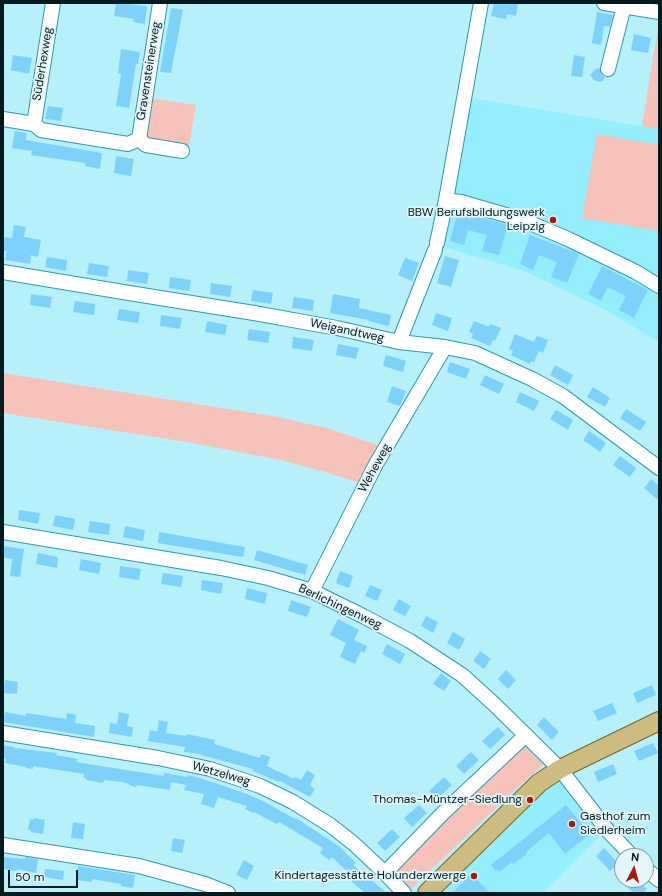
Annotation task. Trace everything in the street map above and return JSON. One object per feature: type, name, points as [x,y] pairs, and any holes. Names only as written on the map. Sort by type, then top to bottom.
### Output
[{"type":"main road","points":[[427,893],[539,783],[560,769],[659,721]]},
{"type":"street","name":"Süderhexweg","points":[[34,124],[53,3]]},
{"type":"street","name":"Gravensteinerweg","points":[[139,139],[160,3]]},
{"type":"street","points":[[400,342],[436,246],[446,200],[481,3]]},
{"type":"street","points":[[604,3],[659,12]]},
{"type":"street","points":[[608,69],[624,6]]},
{"type":"street","points":[[3,119],[34,124],[42,130],[128,144],[139,139],[146,145],[182,151]]},
{"type":"street","points":[[446,200],[461,202],[523,220],[568,239],[636,272],[659,286]]},
{"type":"street","name":"Weigandtweg","points":[[3,272],[128,294],[254,312],[400,342],[475,354],[532,379],[563,396],[659,468]]},
{"type":"street","name":"Weheweg","points":[[312,591],[376,464],[445,348]]},
{"type":"street","name":"Berlichingenweg","points":[[3,532],[220,568],[268,578],[312,591],[363,616],[403,638],[462,675],[560,769],[608,831],[624,848]]},
{"type":"street","name":"Wetzelweg","points":[[3,733],[158,758],[210,769],[260,786],[293,802],[353,843],[404,893]]},
{"type":"street","points":[[385,873],[443,813],[526,735]]},
{"type":"street","points":[[3,845],[139,866],[205,884],[228,893]]},
{"type":"shaded area","points":[[659,21],[659,129],[642,126]]},
{"type":"shaded area","points":[[149,98],[196,105],[189,146],[149,140],[143,130]]},
{"type":"shaded area","name":"BBW Berufsbildungswerk Leipzig","points":[[471,98],[659,129],[659,342],[606,310],[524,271],[441,246],[462,158]]},
{"type":"shaded area","points":[[597,134],[659,145],[659,231],[582,218]]},
{"type":"shaded area","points":[[3,373],[278,417],[330,429],[386,448],[366,485],[281,460],[187,442],[3,413]]},
{"type":"shaded area","points":[[527,741],[546,762],[411,889],[395,871],[397,864]]},
{"type":"shaded area","points":[[559,778],[603,833],[543,893],[437,893],[543,789]]},
{"type":"building","points":[[116,3],[147,6],[145,24],[133,22],[134,19],[114,16]]},
{"type":"building","points":[[494,3],[518,3],[516,16],[507,14],[506,19],[491,16]]},
{"type":"building","points":[[171,8],[183,10],[171,73],[160,72]]},
{"type":"building","points":[[597,12],[613,15],[610,27],[604,26],[601,45],[592,43]]},
{"type":"building","points":[[634,34],[651,38],[648,53],[631,50]]},
{"type":"building","points":[[121,49],[140,52],[138,64],[136,64],[129,108],[116,106],[121,74],[118,73]]},
{"type":"building","points":[[13,55],[32,58],[29,74],[11,70]]},
{"type":"building","points":[[574,55],[585,57],[582,77],[571,76]]},
{"type":"building","points":[[600,68],[602,75],[605,77],[603,81],[598,82],[590,75],[596,69]]},
{"type":"building","points":[[48,106],[63,108],[61,121],[45,119]]},
{"type":"building","points":[[15,131],[27,133],[26,140],[102,153],[100,169],[85,166],[85,163],[31,155],[32,151],[12,148]]},
{"type":"building","points":[[116,156],[134,159],[131,176],[114,173]]},
{"type":"building","points":[[458,211],[508,225],[499,255],[482,251],[487,235],[468,230],[464,245],[450,241]]},
{"type":"building","points":[[14,225],[26,227],[24,237],[41,240],[38,257],[31,255],[30,264],[5,260],[7,251],[3,251],[3,237],[12,238]]},
{"type":"building","points":[[530,235],[579,254],[567,283],[551,277],[557,262],[539,255],[533,270],[520,264]]},
{"type":"building","points":[[445,256],[459,260],[451,287],[437,283]]},
{"type":"building","points":[[47,257],[67,260],[66,271],[45,267]]},
{"type":"building","points":[[405,258],[419,263],[412,281],[398,275]]},
{"type":"building","points":[[89,263],[109,266],[107,277],[87,274]]},
{"type":"building","points":[[602,266],[648,290],[634,318],[619,310],[626,296],[608,287],[601,301],[588,294]]},
{"type":"building","points":[[128,270],[149,273],[147,284],[127,281]]},
{"type":"building","points":[[170,277],[191,280],[189,291],[169,288]]},
{"type":"building","points":[[211,283],[232,286],[230,297],[210,294]]},
{"type":"building","points":[[253,290],[273,293],[271,304],[251,301]]},
{"type":"building","points":[[31,294],[52,297],[50,308],[30,305]]},
{"type":"building","points":[[333,294],[360,299],[359,308],[391,315],[389,326],[368,321],[369,320],[330,313]]},
{"type":"building","points":[[294,297],[314,300],[313,311],[292,308]]},
{"type":"building","points":[[75,301],[95,304],[94,315],[73,312]]},
{"type":"building","points":[[119,309],[140,312],[138,323],[117,320]]},
{"type":"building","points":[[436,313],[452,318],[448,331],[432,325]]},
{"type":"building","points":[[161,315],[182,318],[180,329],[160,326]]},
{"type":"building","points":[[207,321],[227,325],[225,335],[205,332]]},
{"type":"building","points":[[474,321],[489,327],[490,324],[501,328],[495,341],[493,340],[490,346],[471,338],[473,334],[469,332]]},
{"type":"building","points":[[249,329],[270,332],[268,343],[247,340]]},
{"type":"building","points":[[515,334],[534,342],[537,336],[548,340],[543,353],[539,351],[534,362],[531,361],[530,364],[511,355],[513,351],[509,349]]},
{"type":"building","points":[[293,337],[314,340],[312,351],[292,348]]},
{"type":"building","points":[[338,344],[359,348],[356,359],[336,355]]},
{"type":"building","points":[[386,355],[406,361],[403,372],[383,366]]},
{"type":"building","points":[[450,362],[470,369],[466,379],[447,372]]},
{"type":"building","points":[[555,365],[573,375],[568,385],[550,375]]},
{"type":"building","points":[[485,375],[504,384],[499,394],[480,385]]},
{"type":"building","points":[[392,386],[406,391],[400,406],[387,402]]},
{"type":"building","points":[[593,387],[610,398],[605,407],[587,397]]},
{"type":"building","points":[[520,392],[539,401],[534,411],[516,402]]},
{"type":"building","points":[[626,409],[646,422],[640,431],[620,418]]},
{"type":"building","points":[[556,410],[573,420],[568,430],[550,419]]},
{"type":"building","points":[[589,431],[606,443],[600,452],[583,440]]},
{"type":"building","points":[[620,456],[636,468],[630,477],[613,465]]},
{"type":"building","points":[[651,479],[659,486],[659,501],[644,488]]},
{"type":"building","points":[[19,510],[40,513],[38,524],[18,520]]},
{"type":"building","points":[[55,515],[75,519],[73,530],[53,526]]},
{"type":"building","points":[[90,521],[110,524],[109,535],[88,532]]},
{"type":"building","points":[[125,526],[145,530],[143,541],[123,537]]},
{"type":"building","points":[[159,532],[245,547],[243,557],[158,543]]},
{"type":"building","points":[[3,546],[24,549],[20,577],[10,576],[12,559],[3,557]]},
{"type":"building","points":[[257,550],[308,565],[305,575],[254,560]]},
{"type":"building","points":[[38,553],[58,557],[57,568],[36,564]]},
{"type":"building","points":[[81,559],[101,563],[99,574],[79,570]]},
{"type":"building","points":[[120,566],[141,569],[139,580],[119,577]]},
{"type":"building","points":[[340,571],[353,576],[349,588],[336,583]]},
{"type":"building","points":[[163,573],[183,576],[181,587],[161,584]]},
{"type":"building","points":[[202,580],[223,583],[221,594],[201,590]]},
{"type":"building","points":[[370,585],[382,590],[377,601],[365,596]]},
{"type":"building","points":[[247,588],[267,593],[265,604],[245,599]]},
{"type":"building","points":[[399,599],[411,606],[405,616],[393,610]]},
{"type":"building","points":[[291,600],[311,607],[307,617],[288,611]]},
{"type":"building","points":[[426,616],[438,622],[433,633],[421,626]]},
{"type":"building","points":[[338,619],[359,630],[354,640],[367,646],[364,653],[361,651],[355,664],[340,657],[346,643],[330,635]]},
{"type":"building","points":[[453,632],[465,639],[459,650],[447,643]]},
{"type":"building","points":[[387,644],[405,654],[400,664],[382,654]]},
{"type":"building","points":[[480,651],[491,659],[484,669],[473,661]]},
{"type":"building","points":[[506,670],[516,680],[508,689],[498,679]]},
{"type":"building","points":[[441,673],[451,681],[444,691],[433,684]]},
{"type":"building","points":[[5,680],[18,682],[17,694],[3,693]]},
{"type":"building","points":[[652,685],[656,695],[637,703],[633,693]]},
{"type":"building","points":[[612,703],[617,713],[598,721],[593,711]]},
{"type":"building","points":[[5,712],[26,716],[26,713],[66,719],[67,713],[76,715],[75,723],[95,726],[94,737],[3,722]]},
{"type":"building","points":[[119,712],[129,714],[127,726],[133,727],[132,737],[109,733],[110,723],[117,724]]},
{"type":"building","points":[[544,717],[559,732],[552,740],[537,725]]},
{"type":"building","points":[[159,720],[168,722],[166,733],[186,736],[187,734],[215,740],[214,744],[260,758],[261,754],[270,757],[267,766],[294,779],[295,777],[301,780],[307,770],[315,775],[310,785],[315,789],[310,797],[280,781],[279,782],[253,771],[253,769],[201,754],[184,752],[185,747],[148,741],[150,730],[157,732]]},
{"type":"building","points":[[498,727],[505,735],[490,749],[482,741]]},
{"type":"building","points":[[653,743],[658,753],[639,761],[634,751]]},
{"type":"building","points":[[3,745],[14,748],[57,753],[56,755],[77,759],[76,762],[164,776],[164,773],[187,777],[188,775],[247,794],[265,802],[295,819],[296,818],[340,847],[356,863],[353,865],[387,893],[365,893],[351,881],[354,878],[332,857],[329,860],[320,853],[323,848],[279,822],[277,824],[245,809],[247,806],[218,797],[214,808],[201,804],[204,794],[184,790],[186,785],[171,782],[170,790],[137,785],[136,787],[123,782],[104,780],[103,783],[86,780],[86,778],[83,778],[84,774],[33,766],[33,769],[5,763],[6,759],[3,758]]},
{"type":"building","points":[[471,752],[479,760],[464,774],[456,766]]},
{"type":"building","points":[[613,764],[617,774],[598,782],[594,772]]},
{"type":"building","points":[[444,777],[452,785],[437,799],[429,791]]},
{"type":"building","points":[[419,805],[427,813],[412,827],[404,818]]},
{"type":"building","points":[[566,805],[590,834],[565,854],[549,833],[526,852],[527,854],[513,864],[512,862],[499,872],[497,869],[495,871],[491,865]]},
{"type":"building","points":[[34,818],[45,820],[43,834],[28,830],[30,819],[33,820]]},
{"type":"building","points":[[73,822],[85,824],[83,839],[71,838]]},
{"type":"building","points":[[392,829],[400,837],[385,851],[377,843]]},
{"type":"building","points":[[173,838],[185,840],[182,853],[171,851]]},
{"type":"building","points":[[604,848],[614,859],[614,867],[610,871],[596,856]]},
{"type":"building","points":[[3,857],[25,859],[26,857],[38,859],[36,873],[17,869],[17,871],[3,869]]},
{"type":"building","points":[[244,860],[254,866],[247,880],[236,875]]},
{"type":"building","points":[[78,866],[135,875],[133,888],[121,886],[121,884],[92,879],[92,882],[76,880]]},
{"type":"building","points":[[45,869],[64,871],[63,880],[44,877]]},
{"type":"building","points":[[471,874],[490,893],[452,893]]},
{"type":"building","points":[[628,888],[647,889],[643,893],[634,893]]},
{"type":"place","name":"BBW Berufsbildungswerk Leipzig","points":[[553,220]]},
{"type":"place","name":"Thomas-Müntzer-Siedlung","points":[[530,800]]},
{"type":"place","name":"Gasthof zum Siedlerheim","points":[[572,824]]},
{"type":"place","name":"Kindertagesstätte Holunderzwerge","points":[[474,876]]}]
